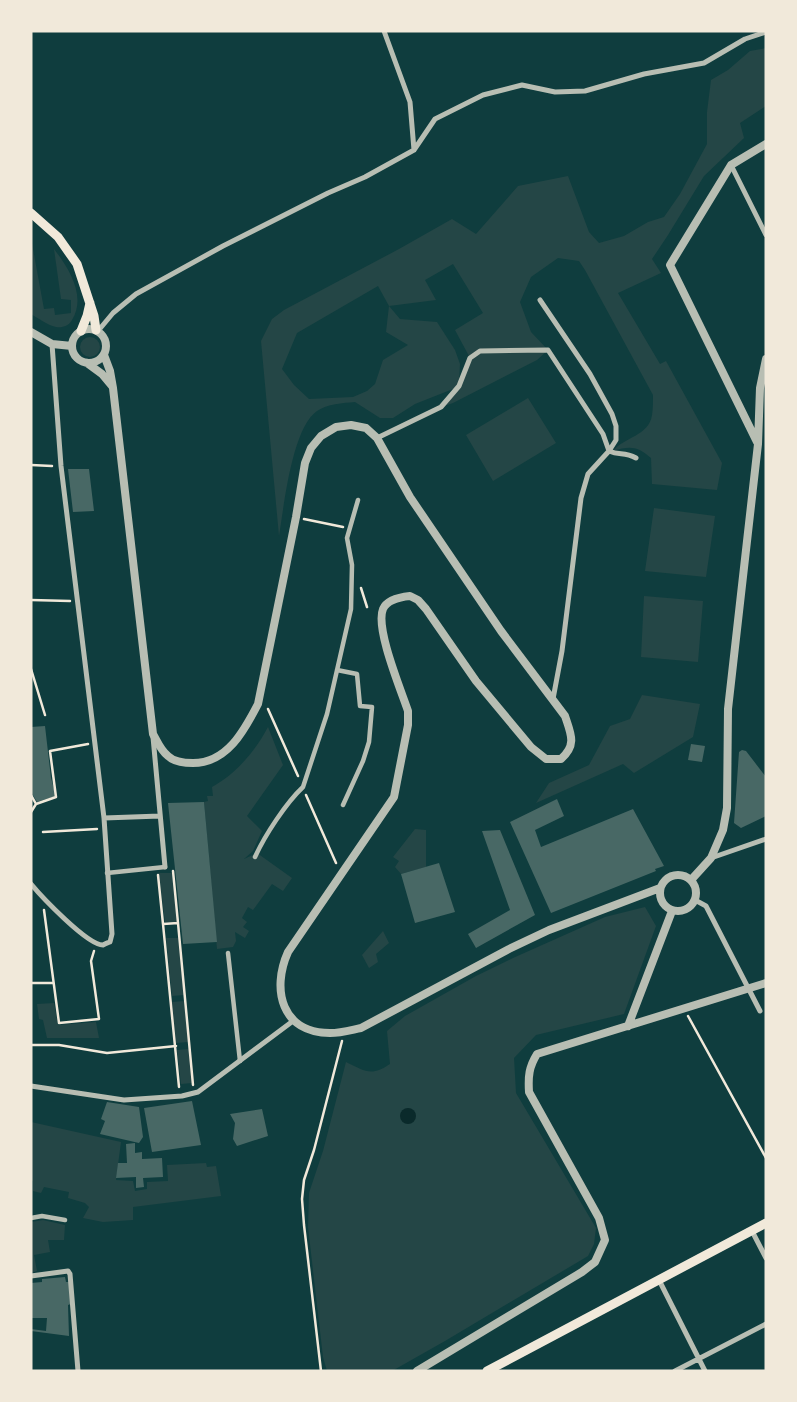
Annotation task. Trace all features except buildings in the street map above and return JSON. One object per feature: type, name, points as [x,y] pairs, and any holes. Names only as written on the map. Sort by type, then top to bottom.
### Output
[{"type":"main road","points":[[31,213],[58,237],[72,254],[82,274],[97,331]]},
{"type":"main road","points":[[81,331],[88,316],[90,303]]},
{"type":"main road","points":[[487,1371],[766,1223]]},
{"type":"street","points":[[384,31],[410,102],[414,150]]},
{"type":"street","points":[[97,331],[113,313],[136,294],[222,246],[328,193],[365,177],[414,150],[435,119],[483,95],[522,85],[556,92],[585,91],[644,74],[704,63],[745,39],[766,32]]},
{"type":"street","points":[[758,444],[670,265],[731,165],[766,144]]},
{"type":"street","points":[[731,165],[766,236]]},
{"type":"street","points":[[540,300],[590,374],[612,414],[616,426],[616,440],[609,451],[588,474],[581,498],[562,651],[553,699]]},
{"type":"street","points":[[107,873],[165,867],[153,734],[113,388],[110,371],[104,355],[106,345],[102,335],[97,331],[88,329],[81,331],[74,338],[72,346],[75,356],[102,374],[113,388]]},
{"type":"street","points":[[31,332],[52,344],[72,346]]},
{"type":"street","points":[[31,884],[66,921],[96,943],[103,945],[110,942],[112,934],[104,818],[93,743],[61,466],[52,344]]},
{"type":"street","points":[[377,438],[440,407],[459,386],[470,358],[480,351],[548,350],[603,434],[609,451],[616,454],[627,453],[636,458]]},
{"type":"street","points":[[87,363],[97,362],[104,355]]},
{"type":"street","points":[[691,880],[710,858],[723,830],[727,808],[728,708],[758,444],[760,388],[766,359]]},
{"type":"street","points":[[153,734],[168,756],[178,761],[202,763],[226,752],[246,726],[258,704],[296,517],[305,463],[311,448],[321,436],[336,427],[351,425],[366,428],[377,438],[410,497],[495,623],[565,716],[572,741],[570,751],[561,759],[546,759],[532,747],[476,681],[426,608],[418,600],[410,596],[400,597],[383,608],[381,617],[382,633],[408,711],[408,725],[396,788],[394,797],[377,824],[288,952],[282,967],[281,992],[285,1006],[293,1021],[306,1028],[324,1033],[345,1032],[360,1028],[549,930],[660,888],[669,877],[682,875],[691,880],[697,892],[695,900],[688,909],[677,912],[672,911],[661,901],[660,888]]},
{"type":"street","points":[[255,857],[294,794],[303,787],[327,714],[351,609],[352,565],[347,538],[358,500]]},
{"type":"street","points":[[337,670],[357,674],[360,706],[372,707],[369,742],[363,761],[343,805]]},
{"type":"street","points":[[104,818],[160,816]]},
{"type":"street","points":[[710,858],[766,839]]},
{"type":"street","points":[[695,900],[706,906],[760,1011]]},
{"type":"street","points":[[628,1026],[672,911]]},
{"type":"street","points":[[228,954],[240,1061]]},
{"type":"street","points":[[417,1371],[595,1262],[605,1240],[599,1218],[530,1092],[528,1075],[531,1064],[537,1054],[766,983]]},
{"type":"street","points":[[31,1086],[124,1100],[182,1096],[198,1092],[293,1021]]},
{"type":"street","points":[[31,1218],[42,1216],[65,1220]]},
{"type":"street","points":[[752,1231],[766,1258]]},
{"type":"street","points":[[31,1276],[68,1272],[70,1274],[78,1371]]},
{"type":"street","points":[[659,1280],[705,1371]]},
{"type":"street","points":[[675,1371],[766,1324]]},
{"type":"path","points":[[31,465],[61,466]]},
{"type":"path","points":[[296,517],[350,528]]},
{"type":"path","points":[[31,600],[76,602]]},
{"type":"path","points":[[31,669],[45,715]]},
{"type":"path","points":[[31,812],[36,804],[56,797],[50,752],[93,743]]},
{"type":"path","points":[[31,795],[36,804]]},
{"type":"path","points":[[43,832],[104,829]]},
{"type":"path","points":[[173,871],[193,1087]]},
{"type":"path","points":[[158,872],[180,1089]]},
{"type":"path","points":[[42,896],[59,1023],[99,1019],[91,961],[96,943]]},
{"type":"path","points":[[164,924],[178,923]]},
{"type":"path","points":[[31,984],[53,983]]},
{"type":"path","points":[[684,1008],[766,1158]]},
{"type":"path","points":[[31,1045],[59,1045],[107,1053],[176,1046]]},
{"type":"path","points":[[321,1371],[302,1199],[304,1180],[314,1150],[338,1052]]},
{"type":"shaded area","points":[[766,48],[766,106],[740,123],[744,138],[704,176],[652,259],[661,273],[618,293],[660,364],[666,361],[722,463],[717,490],[652,484],[651,458],[642,451],[633,448],[613,451],[623,442],[646,428],[652,415],[653,395],[579,261],[558,258],[531,277],[520,302],[531,332],[548,350],[537,360],[453,403],[441,407],[458,387],[415,404],[393,418],[380,418],[355,402],[330,405],[317,411],[308,420],[295,450],[279,536],[261,341],[272,319],[284,310],[452,219],[476,234],[518,186],[568,176],[589,232],[599,243],[624,236],[648,222],[664,217],[680,194],[707,144],[707,112],[711,80],[728,70],[750,51]],"holes":[[[453,264],[483,313],[455,330],[470,358],[459,384],[460,364],[455,350],[437,322],[400,319],[389,306],[436,300],[425,280]],[[378,286],[389,306],[386,332],[408,345],[383,360],[375,384],[367,391],[353,397],[309,399],[294,385],[282,369],[297,333]]]},
{"type":"shaded area","points":[[31,238],[44,309],[54,308],[55,315],[71,313],[71,300],[61,299],[54,249],[65,264],[74,282],[77,292],[76,311],[71,322],[65,326],[53,326],[31,314]]},
{"type":"shaded area","points":[[90,337],[97,340],[100,347],[97,354],[90,357],[83,354],[80,347],[83,340]]},
{"type":"shaded area","points":[[528,398],[556,443],[493,481],[466,435]]},
{"type":"shaded area","points":[[654,508],[715,516],[706,577],[645,571]]},
{"type":"shaded area","points":[[644,596],[703,601],[698,662],[641,657]]},
{"type":"shaded area","points":[[642,695],[700,704],[693,737],[634,773],[623,764],[536,803],[549,783],[589,765],[610,726],[630,719]]},
{"type":"shaded area","points":[[268,727],[283,765],[247,816],[262,831],[253,851],[244,859],[257,853],[292,878],[283,891],[272,884],[253,910],[248,907],[242,918],[247,922],[243,927],[249,931],[245,938],[235,932],[236,941],[233,947],[217,949],[204,802],[208,801],[207,796],[213,796],[212,787],[221,782],[245,761]]},
{"type":"shaded area","points":[[415,829],[426,830],[426,867],[401,874],[395,867],[399,861],[393,857]]},
{"type":"shaded area","points":[[159,873],[172,873],[177,922],[165,922]]},
{"type":"shaded area","points":[[645,907],[656,926],[624,1014],[536,1035],[514,1058],[516,1093],[596,1228],[594,1244],[588,1256],[392,1371],[327,1371],[323,1357],[308,1227],[309,1193],[323,1151],[346,1062],[368,1071],[383,1068],[390,1064],[387,1031],[405,1016],[476,976],[513,958],[605,917]]},
{"type":"shaded area","points":[[383,931],[389,943],[376,954],[378,962],[369,968],[362,955]]},
{"type":"shaded area","points":[[166,938],[178,938],[184,995],[172,996]]},
{"type":"shaded area","points":[[184,1001],[188,1042],[176,1043],[172,1002]]},
{"type":"shaded area","points":[[54,1003],[58,1025],[96,1022],[99,1038],[47,1038],[43,1020],[39,1019],[37,1004]]},
{"type":"shaded area","points":[[189,1049],[192,1083],[181,1084],[177,1050]]},
{"type":"shaded area","points":[[408,1108],[416,1116],[408,1124],[400,1116]]},
{"type":"shaded area","points":[[31,1122],[121,1142],[116,1180],[133,1181],[135,1191],[147,1189],[147,1182],[168,1181],[167,1165],[206,1163],[207,1167],[216,1166],[221,1196],[133,1207],[133,1220],[103,1222],[83,1218],[89,1207],[85,1203],[68,1198],[69,1192],[44,1187],[41,1193],[33,1191],[33,1181],[31,1180]]},
{"type":"shaded area","points":[[43,1220],[65,1225],[64,1240],[48,1240],[50,1252],[34,1255],[37,1271],[31,1273],[31,1222]]}]
